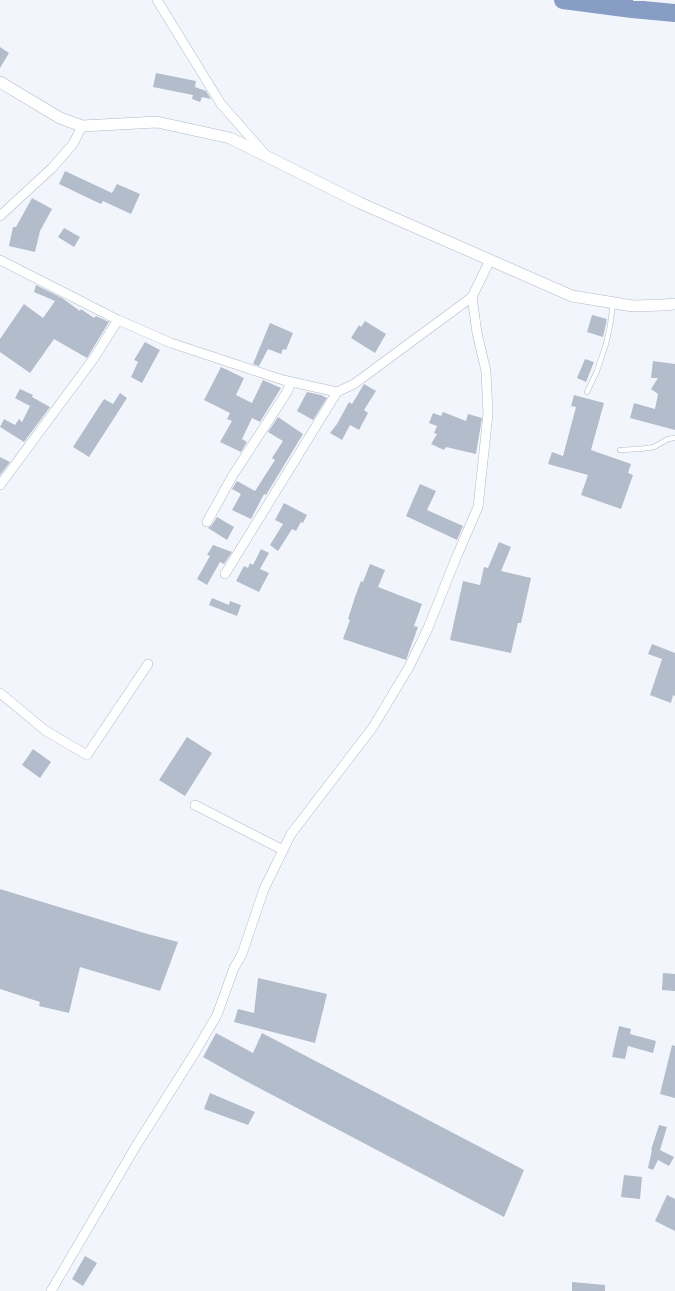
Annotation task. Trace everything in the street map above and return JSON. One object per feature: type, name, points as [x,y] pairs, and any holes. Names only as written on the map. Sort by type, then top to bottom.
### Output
[{"type":"street","points":[[157,0],[221,104],[266,156]]},
{"type":"street","points":[[0,82],[60,118],[82,126],[157,122],[230,138],[360,204],[572,296],[633,306],[675,304]]},
{"type":"street","points":[[0,216],[52,168],[73,144],[82,126]]},
{"type":"street","points":[[0,260],[118,320],[171,343],[291,382],[337,392]]},
{"type":"street","points":[[225,574],[337,392],[354,384],[472,297],[490,260]]},
{"type":"street","points":[[51,1291],[136,1146],[217,1015],[234,968],[242,954],[264,889],[291,834],[373,727],[409,667],[428,628],[478,507],[488,414],[486,371],[477,333],[472,297]]},
{"type":"street","points":[[0,485],[94,358],[118,320]]},
{"type":"street","points":[[207,522],[233,475],[287,392],[291,382]]},
{"type":"street","points":[[0,693],[46,731],[87,755],[148,664]]},
{"type":"street","points":[[195,805],[283,850]]},
{"type":"lane","points":[[587,392],[597,371],[606,344],[613,303]]},
{"type":"lane","points":[[620,450],[640,449],[654,446],[668,439],[675,438]]},
{"type":"building","points":[[0,47],[9,53],[0,68]]},
{"type":"building","points":[[156,73],[196,81],[195,87],[206,91],[211,99],[202,97],[200,102],[192,99],[193,95],[153,87]]},
{"type":"building","points":[[65,171],[112,193],[117,184],[140,194],[131,214],[103,201],[101,204],[59,184]]},
{"type":"building","points":[[32,198],[52,209],[40,231],[35,252],[9,246],[13,227],[16,227]]},
{"type":"building","points":[[64,228],[80,237],[74,247],[58,237]]},
{"type":"building","points":[[36,285],[62,298],[80,311],[81,309],[94,318],[96,316],[109,322],[87,358],[54,339],[30,373],[0,352],[0,339],[24,304],[43,318],[55,301],[34,292]]},
{"type":"building","points":[[592,315],[607,319],[603,337],[587,332]]},
{"type":"building","points":[[365,321],[386,334],[375,353],[351,338],[359,325],[361,327]]},
{"type":"building","points":[[270,323],[293,333],[286,350],[283,349],[281,354],[268,349],[259,366],[253,364]]},
{"type":"building","points":[[145,342],[160,350],[142,383],[131,377],[138,362],[134,360]]},
{"type":"building","points":[[585,359],[594,362],[586,382],[577,378]]},
{"type":"building","points":[[653,361],[675,364],[675,430],[630,418],[634,403],[655,409],[658,394],[651,389],[658,378],[651,378]]},
{"type":"building","points":[[221,367],[244,378],[236,395],[252,403],[263,380],[281,388],[260,422],[252,418],[242,439],[247,442],[241,452],[220,442],[232,421],[227,419],[230,413],[204,400]]},
{"type":"building","points":[[364,384],[376,391],[364,410],[368,413],[359,430],[350,425],[342,440],[330,433],[337,424],[349,402],[352,404]]},
{"type":"building","points":[[20,389],[33,395],[32,397],[50,407],[24,442],[0,427],[4,419],[15,425],[19,419],[22,422],[30,406],[15,398]]},
{"type":"building","points":[[307,392],[327,398],[313,420],[297,411]]},
{"type":"building","points":[[120,393],[127,398],[89,457],[73,447],[104,399],[113,404]]},
{"type":"building","points":[[574,395],[604,403],[591,450],[631,464],[628,473],[633,475],[621,509],[581,495],[588,475],[548,464],[552,452],[563,456],[576,407],[571,406]]},
{"type":"building","points":[[443,412],[466,421],[468,414],[482,418],[476,454],[446,447],[444,450],[431,444],[437,434],[434,433],[437,426],[429,423],[433,413],[441,416]]},
{"type":"building","points":[[278,417],[303,434],[266,495],[264,494],[251,519],[232,510],[241,494],[232,489],[237,481],[255,491],[275,460],[272,458],[283,441],[268,432]]},
{"type":"building","points":[[0,457],[10,462],[0,475]]},
{"type":"building","points":[[420,484],[436,491],[427,510],[463,526],[457,540],[406,516]]},
{"type":"building","points":[[284,503],[307,515],[303,523],[301,522],[296,531],[292,529],[278,551],[270,545],[283,524],[275,520]]},
{"type":"building","points":[[217,517],[234,527],[227,540],[208,528]]},
{"type":"building","points":[[499,542],[511,547],[501,571],[531,578],[521,623],[518,623],[511,653],[450,640],[463,581],[480,585],[484,567],[488,568]]},
{"type":"building","points":[[213,545],[232,552],[224,564],[220,562],[207,585],[197,579],[210,556],[207,555]]},
{"type":"building","points":[[261,549],[269,553],[260,569],[269,573],[259,592],[236,581],[244,566],[248,568],[250,563],[253,565]]},
{"type":"building","points":[[370,564],[385,570],[378,587],[422,604],[414,626],[418,627],[406,660],[343,639],[350,620],[348,619],[355,597]]},
{"type":"building","points":[[212,598],[229,605],[230,601],[241,605],[237,616],[209,605]]},
{"type":"building","points":[[652,644],[675,653],[675,696],[673,695],[671,703],[650,695],[662,659],[648,654]]},
{"type":"building","points":[[187,737],[212,753],[185,796],[159,780]]},
{"type":"building","points":[[33,749],[51,762],[40,778],[22,765]]},
{"type":"building","points":[[0,889],[178,942],[160,991],[80,967],[69,1013],[39,1006],[40,1002],[0,989]]},
{"type":"building","points":[[663,973],[675,974],[675,991],[662,990]]},
{"type":"building","points":[[258,978],[327,994],[315,1043],[234,1022],[238,1009],[254,1013]]},
{"type":"building","points":[[619,1026],[631,1029],[630,1034],[656,1041],[653,1053],[628,1046],[625,1059],[612,1057]]},
{"type":"building","points":[[216,1033],[253,1053],[262,1033],[524,1170],[504,1217],[203,1057]]},
{"type":"building","points":[[672,1045],[675,1046],[675,1098],[660,1094]]},
{"type":"building","points":[[210,1093],[255,1112],[248,1125],[204,1109]]},
{"type":"building","points":[[659,1125],[667,1127],[660,1150],[674,1157],[669,1166],[658,1160],[653,1170],[648,1168],[651,1150]]},
{"type":"building","points":[[624,1175],[642,1177],[640,1199],[621,1197]]},
{"type":"building","points":[[667,1195],[675,1199],[675,1231],[655,1221]]},
{"type":"building","points":[[85,1256],[97,1263],[83,1286],[72,1279]]},
{"type":"building","points":[[572,1282],[605,1285],[605,1291],[572,1291]]},
{"type":"waterway","points":[[563,0],[675,13]]}]
